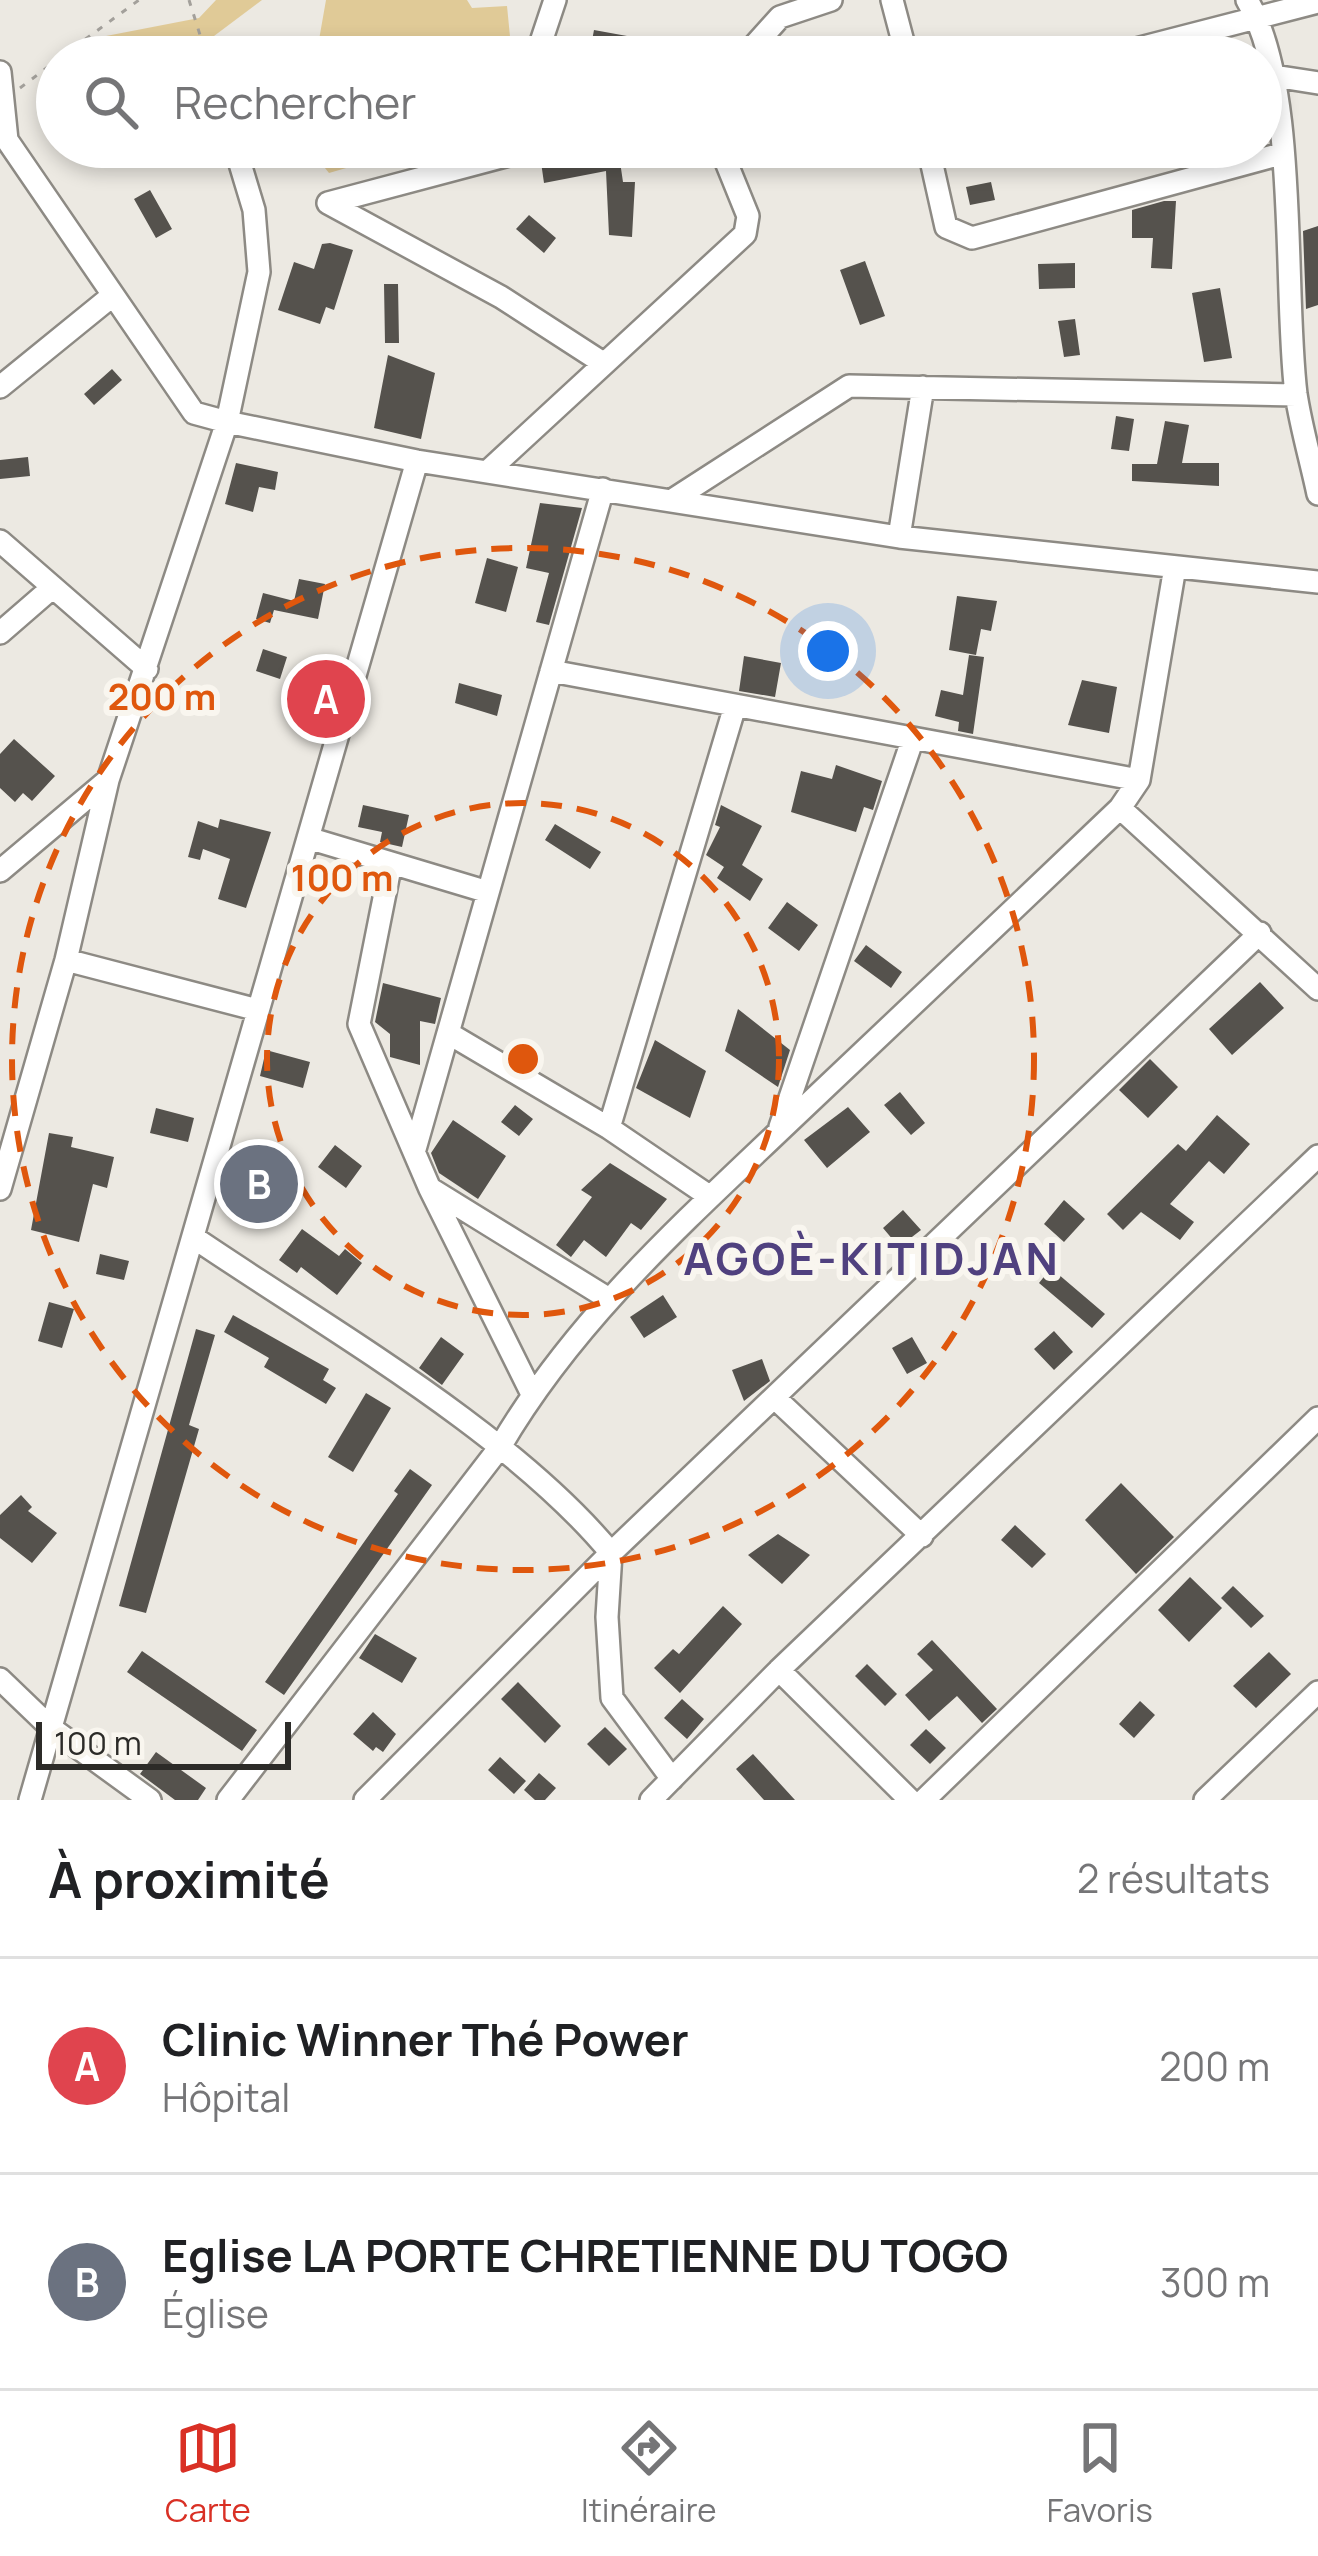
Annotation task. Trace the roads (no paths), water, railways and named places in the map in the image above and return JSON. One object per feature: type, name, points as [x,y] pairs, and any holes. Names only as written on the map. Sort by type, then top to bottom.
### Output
[{"type":"street","points":[[543,36],[555,0]]},
{"type":"street","points":[[763,36],[780,17],[831,0]]},
{"type":"street","points":[[892,0],[901,36]]},
{"type":"street","points":[[1247,0],[1264,36]]},
{"type":"street","points":[[1193,36],[1318,2]]},
{"type":"street","points":[[0,72],[4,142],[194,413],[417,461],[899,537],[1318,582]]},
{"type":"street","points":[[1282,77],[1318,83]]},
{"type":"street","points":[[0,1189],[65,959],[108,780],[227,422],[259,272],[254,210],[241,168]]},
{"type":"street","points":[[447,168],[328,202],[501,297],[603,364]]},
{"type":"street","points":[[488,472],[745,234],[748,216],[729,168]]},
{"type":"street","points":[[933,168],[946,227],[972,238],[1230,168]]},
{"type":"street","points":[[1282,168],[1297,395],[1317,484]]},
{"type":"street","points":[[0,387],[112,296]]},
{"type":"street","points":[[1293,338],[1318,328]]},
{"type":"street","points":[[899,537],[923,387]]},
{"type":"street","points":[[674,499],[839,388],[1297,395]]},
{"type":"street","points":[[30,1800],[417,461]]},
{"type":"street","points":[[415,1149],[603,489]]},
{"type":"street","points":[[0,542],[148,669]]},
{"type":"street","points":[[228,1800],[500,1447],[531,1392],[609,1299],[710,1196],[1120,808],[1139,780],[1175,567]]},
{"type":"street","points":[[0,633],[53,587]]},
{"type":"street","points":[[551,671],[912,742],[1139,780]]},
{"type":"street","points":[[609,1128],[735,706]]},
{"type":"street","points":[[778,1133],[912,742]]},
{"type":"street","points":[[0,871],[108,780]]},
{"type":"street","points":[[1120,808],[1318,989]]},
{"type":"street","points":[[308,838],[488,892]]},
{"type":"street","points":[[391,863],[359,1024],[430,1189],[531,1392]]},
{"type":"street","points":[[364,1800],[611,1553],[1260,933]]},
{"type":"street","points":[[65,959],[258,1010]]},
{"type":"street","points":[[448,1033],[609,1128],[710,1196]]},
{"type":"street","points":[[651,1800],[779,1670],[1318,1156]]},
{"type":"street","points":[[430,1189],[609,1299]]},
{"type":"street","points":[[193,1237],[500,1447],[611,1553],[608,1641],[612,1698],[672,1779]]},
{"type":"street","points":[[776,1399],[922,1536]]},
{"type":"street","points":[[924,1800],[1318,1418]]},
{"type":"street","points":[[779,1670],[910,1800]]},
{"type":"street","points":[[0,1679],[51,1728],[150,1800]]},
{"type":"street","points":[[1205,1800],[1318,1692]]},
{"type":"place","name":"Clinic Winner Thé Power","points":[[326,699]]},
{"type":"place","name":"Eglise LA PORTE CHRETIENNE DU TOGO","points":[[259,1184]]},
{"type":"district","name":"AGOÈ-KITIDJAN","points":[[872,1258]]}]
